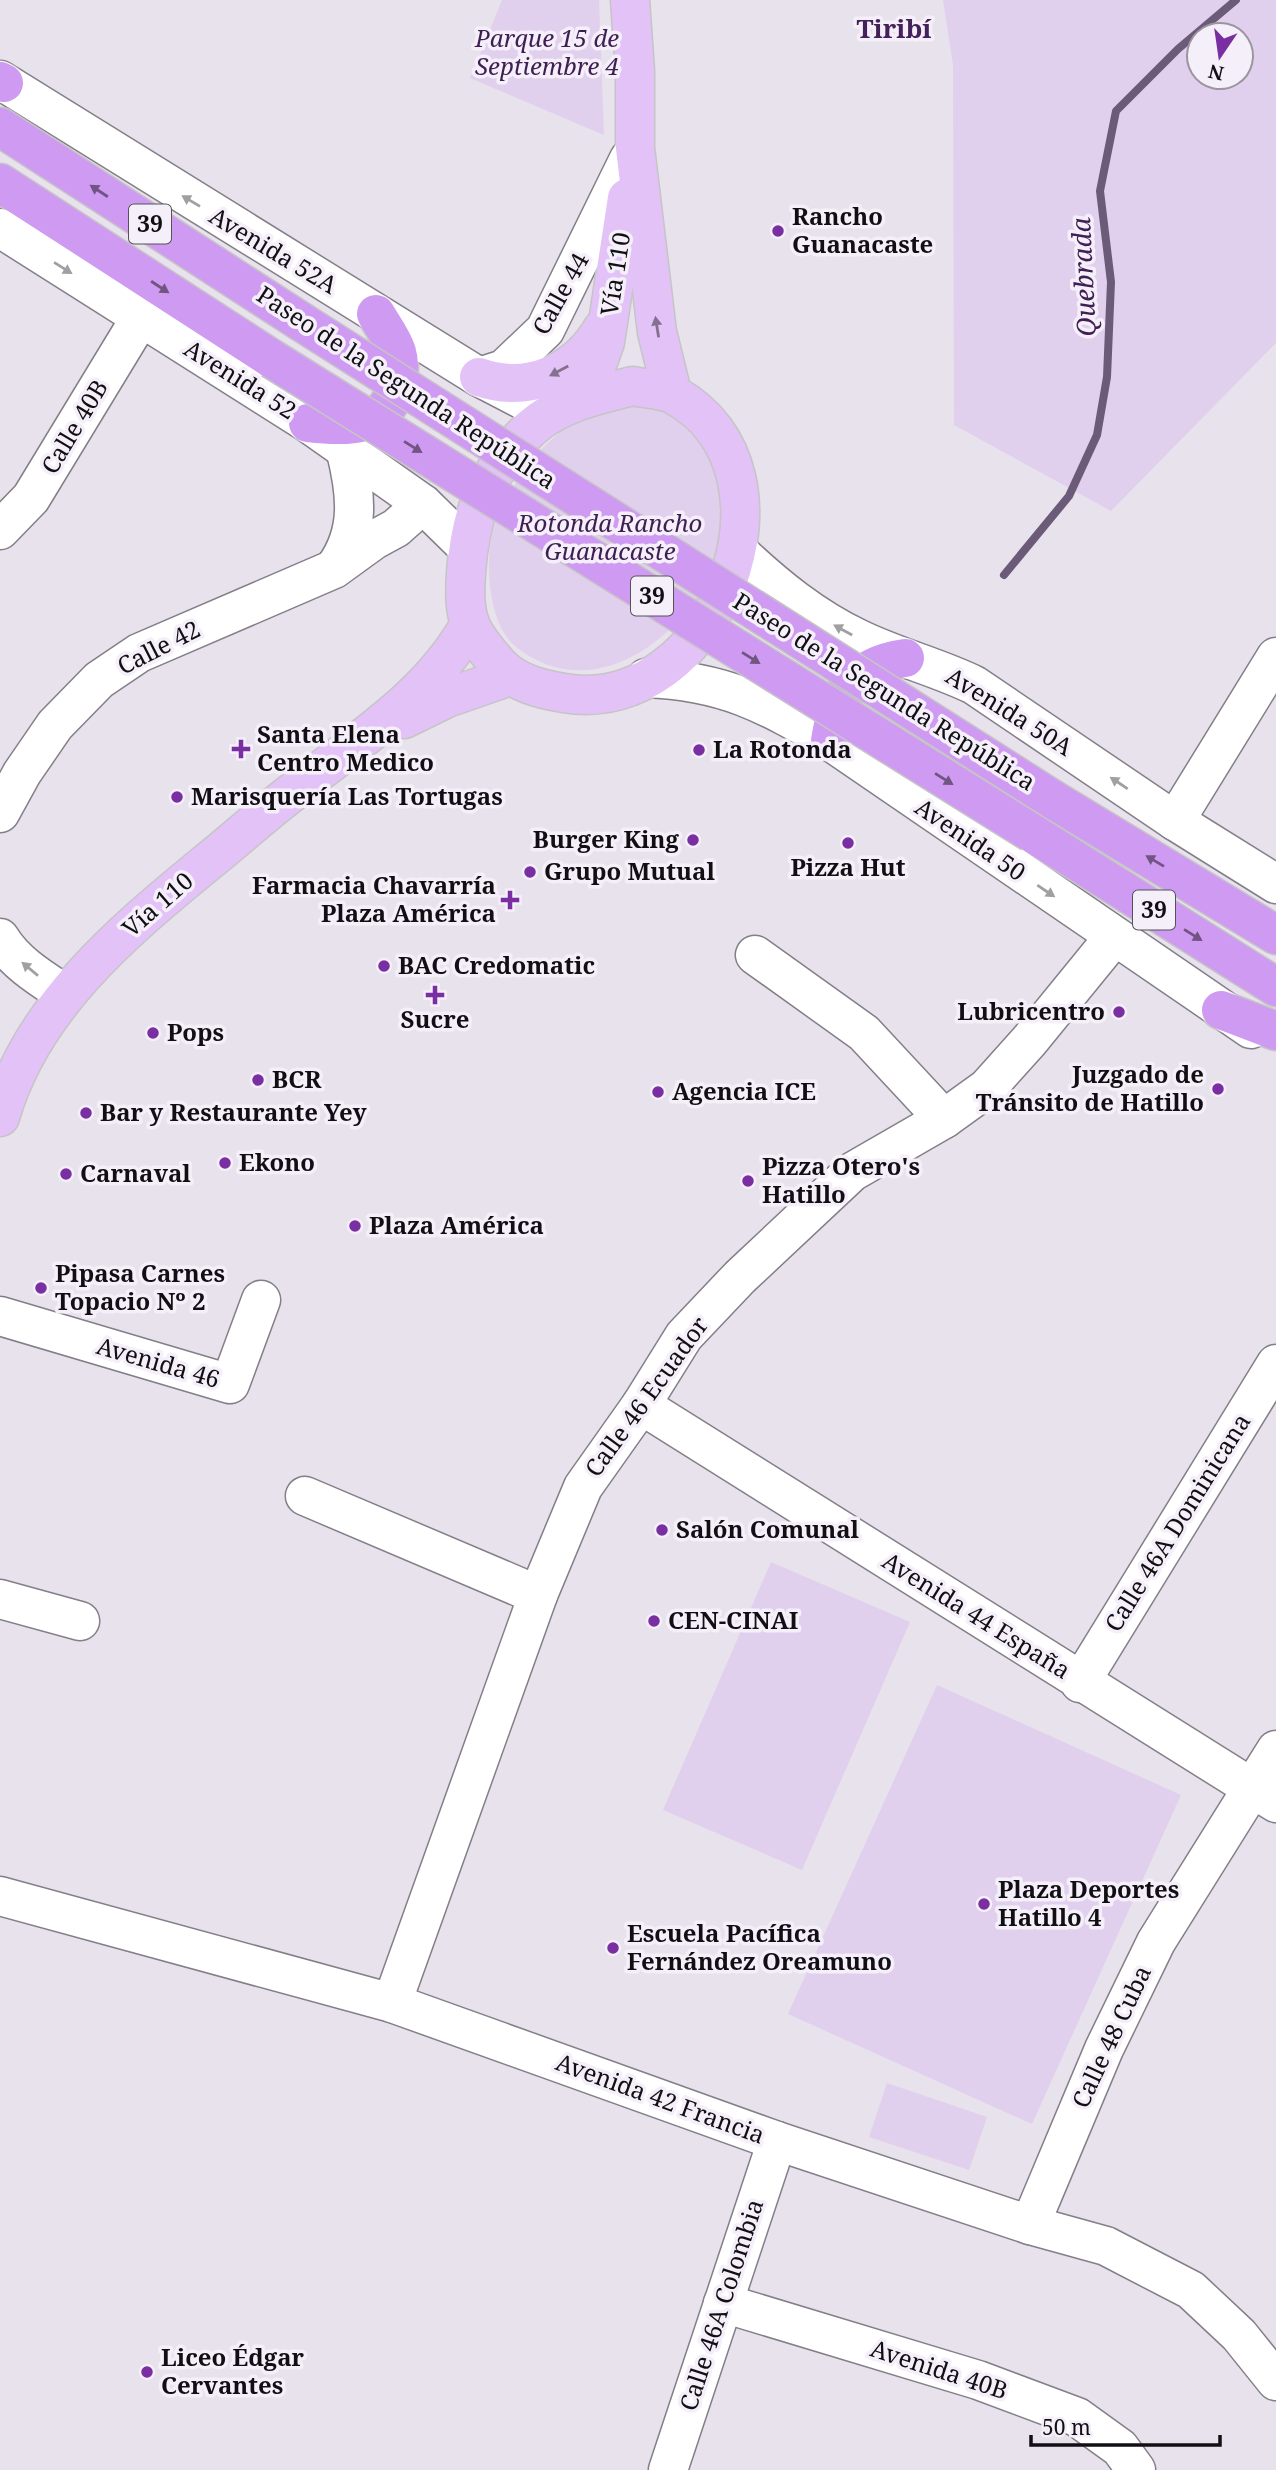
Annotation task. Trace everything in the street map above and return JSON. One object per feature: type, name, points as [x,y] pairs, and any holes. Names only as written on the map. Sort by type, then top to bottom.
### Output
[{"type":"highway","name":"Paseo de la Segunda República","points":[[0,127],[1052,799],[1276,935]]},
{"type":"highway","name":"Paseo de la Segunda República","points":[[0,183],[272,359],[1276,987]]},
{"type":"highway","points":[[308,423],[358,425],[380,415],[393,401],[399,374],[397,353],[376,314]]},
{"type":"highway","points":[[830,741],[832,722],[850,682],[883,661],[905,658]]},
{"type":"highway","points":[[1221,1010],[1276,1031]]},
{"type":"main road","name":"Vía 110","points":[[630,0],[635,71],[635,148],[657,332],[671,393]]},
{"type":"main road","name":"Vía 110","points":[[585,398],[605,342],[635,148]]},
{"type":"main road","points":[[479,377],[495,383],[527,383],[557,374],[584,355],[602,330],[613,300]]},
{"type":"main road","points":[[633,386],[671,393],[705,416],[725,442],[739,489],[738,551],[732,575],[714,614],[678,656],[646,678],[625,688],[586,697],[541,689],[510,676],[484,649],[470,624],[465,597],[468,548],[474,513],[496,467],[532,428],[551,414],[585,398],[633,386]]},
{"type":"main road","name":"Vía 110","points":[[0,1117],[32,1043],[65,994],[122,935],[172,891],[290,793],[368,737],[436,675],[470,624]]},
{"type":"main road","name":"Vía 110","points":[[368,737],[447,698],[510,676]]},
{"type":"street","name":"Avenida 52A","points":[[1,81],[479,377],[551,414]]},
{"type":"street","name":"Calle 44","points":[[479,377],[504,369],[545,330],[635,148]]},
{"type":"street","name":"Avenida 52","points":[[0,228],[308,423],[423,504],[468,548]]},
{"type":"street","name":"Calle 40B","points":[[0,530],[31,498],[141,317]]},
{"type":"street","points":[[334,569],[348,550],[355,527],[346,452]]},
{"type":"street","name":"Calle 42","points":[[0,813],[22,773],[55,725],[99,680],[139,653],[334,569],[374,540],[396,528],[423,504]]},
{"type":"street","name":"Avenida 50A","points":[[738,551],[775,585],[815,615],[859,639],[905,658],[945,670],[974,685],[1175,821],[1276,884]]},
{"type":"street","points":[[1175,821],[1276,657]]},
{"type":"street","name":"Avenida 50","points":[[646,678],[688,680],[730,691],[774,708],[830,741],[1276,1045]]},
{"type":"street","name":"Calle 46 Ecuador","points":[[392,2003],[538,1595],[583,1487],[642,1405],[684,1336],[750,1268],[852,1172],[944,1119],[987,1088],[1114,937]]},
{"type":"street","points":[[0,938],[6,949],[35,974],[65,994]]},
{"type":"street","points":[[755,955],[864,1033],[944,1119]]},
{"type":"street","name":"Avenida 46","points":[[0,1317],[230,1384],[261,1300]]},
{"type":"street","name":"Calle 46A Dominicana","points":[[1080,1683],[1276,1364]]},
{"type":"street","name":"Avenida 44 España","points":[[642,1405],[1080,1683],[1264,1796]]},
{"type":"street","points":[[305,1496],[538,1595]]},
{"type":"street","points":[[0,1599],[80,1621]]},
{"type":"street","name":"Calle 48 Cuba","points":[[1030,2225],[1104,2049],[1156,1942],[1264,1796],[1276,1750]]},
{"type":"street","name":"Avenida 42 Francia","points":[[0,1896],[392,2003],[777,2141],[1030,2225],[1106,2246],[1191,2290],[1239,2335],[1276,2381]]},
{"type":"street","name":"Calle 46A Colombia","points":[[668,2470],[777,2141]]},
{"type":"street","name":"Avenida 40B","points":[[723,2303],[978,2380],[1077,2417],[1120,2448],[1136,2470]]},
{"type":"green space","name":"Parque 15 de Septiembre 4","points":[[502,0],[599,0],[604,135],[470,78]]},
{"type":"green space","points":[[943,0],[1276,0],[1276,343],[1111,511],[954,425],[953,65]]},
{"type":"green space","name":"Rotonda Rancho Guanacaste","points":[[636,403],[665,408],[726,469],[727,517],[724,543],[697,601],[658,640],[639,653],[599,668],[578,670],[535,660],[515,646],[506,635],[493,605],[489,569],[496,521],[524,472],[552,439],[570,425],[588,417]]},
{"type":"green space","points":[[771,1562],[910,1622],[802,1870],[663,1810]]},
{"type":"green space","name":"Plaza Deportes Hatillo 4","points":[[937,1685],[1181,1795],[1032,2124],[788,2014]]},
{"type":"green space","points":[[887,2083],[987,2117],[969,2170],[869,2137]]},
{"type":"waterway","name":"Quebrada","points":[[1004,575],[1069,496],[1097,435],[1107,377],[1111,282],[1100,191],[1116,111],[1178,49],[1236,0]]},
{"type":"place","name":"Rancho Guanacaste","points":[[778,231]]},
{"type":"place","name":"Santa Elena Centro Medico","points":[[241,749]]},
{"type":"place","name":"La Rotonda","points":[[699,750]]},
{"type":"place","name":"Marisquería Las Tortugas","points":[[177,797]]},
{"type":"place","name":"Burger King","points":[[693,840]]},
{"type":"place","name":"Pizza Hut","points":[[848,843]]},
{"type":"place","name":"Grupo Mutual","points":[[530,872]]},
{"type":"place","name":"Farmacia Chavarría Plaza América","points":[[510,900]]},
{"type":"place","name":"BAC Credomatic","points":[[384,966]]},
{"type":"place","name":"Sucre","points":[[435,995]]},
{"type":"place","name":"Lubricentro","points":[[1119,1012]]},
{"type":"place","name":"Pops","points":[[153,1033]]},
{"type":"place","name":"BCR","points":[[258,1080]]},
{"type":"place","name":"Juzgado de Tránsito de Hatillo","points":[[1218,1089]]},
{"type":"place","name":"Agencia ICE","points":[[658,1092]]},
{"type":"place","name":"Bar y Restaurante Yey","points":[[86,1113]]},
{"type":"place","name":"Ekono","points":[[225,1163]]},
{"type":"place","name":"Carnaval","points":[[66,1174]]},
{"type":"place","name":"Pizza Otero's Hatillo","points":[[748,1181]]},
{"type":"place","name":"Plaza América","points":[[355,1226]]},
{"type":"place","name":"Pipasa Carnes Topacio Nº 2","points":[[41,1288]]},
{"type":"place","name":"Salón Comunal","points":[[662,1530]]},
{"type":"place","name":"CEN-CINAI","points":[[654,1621]]},
{"type":"place","name":"Plaza Deportes Hatillo 4","points":[[984,1904]]},
{"type":"place","name":"Escuela Pacífica Fernández Oreamuno","points":[[613,1948]]},
{"type":"place","name":"Liceo Édgar Cervantes","points":[[147,2372]]},
{"type":"district","name":"Tiribí","points":[[894,29]]}]
